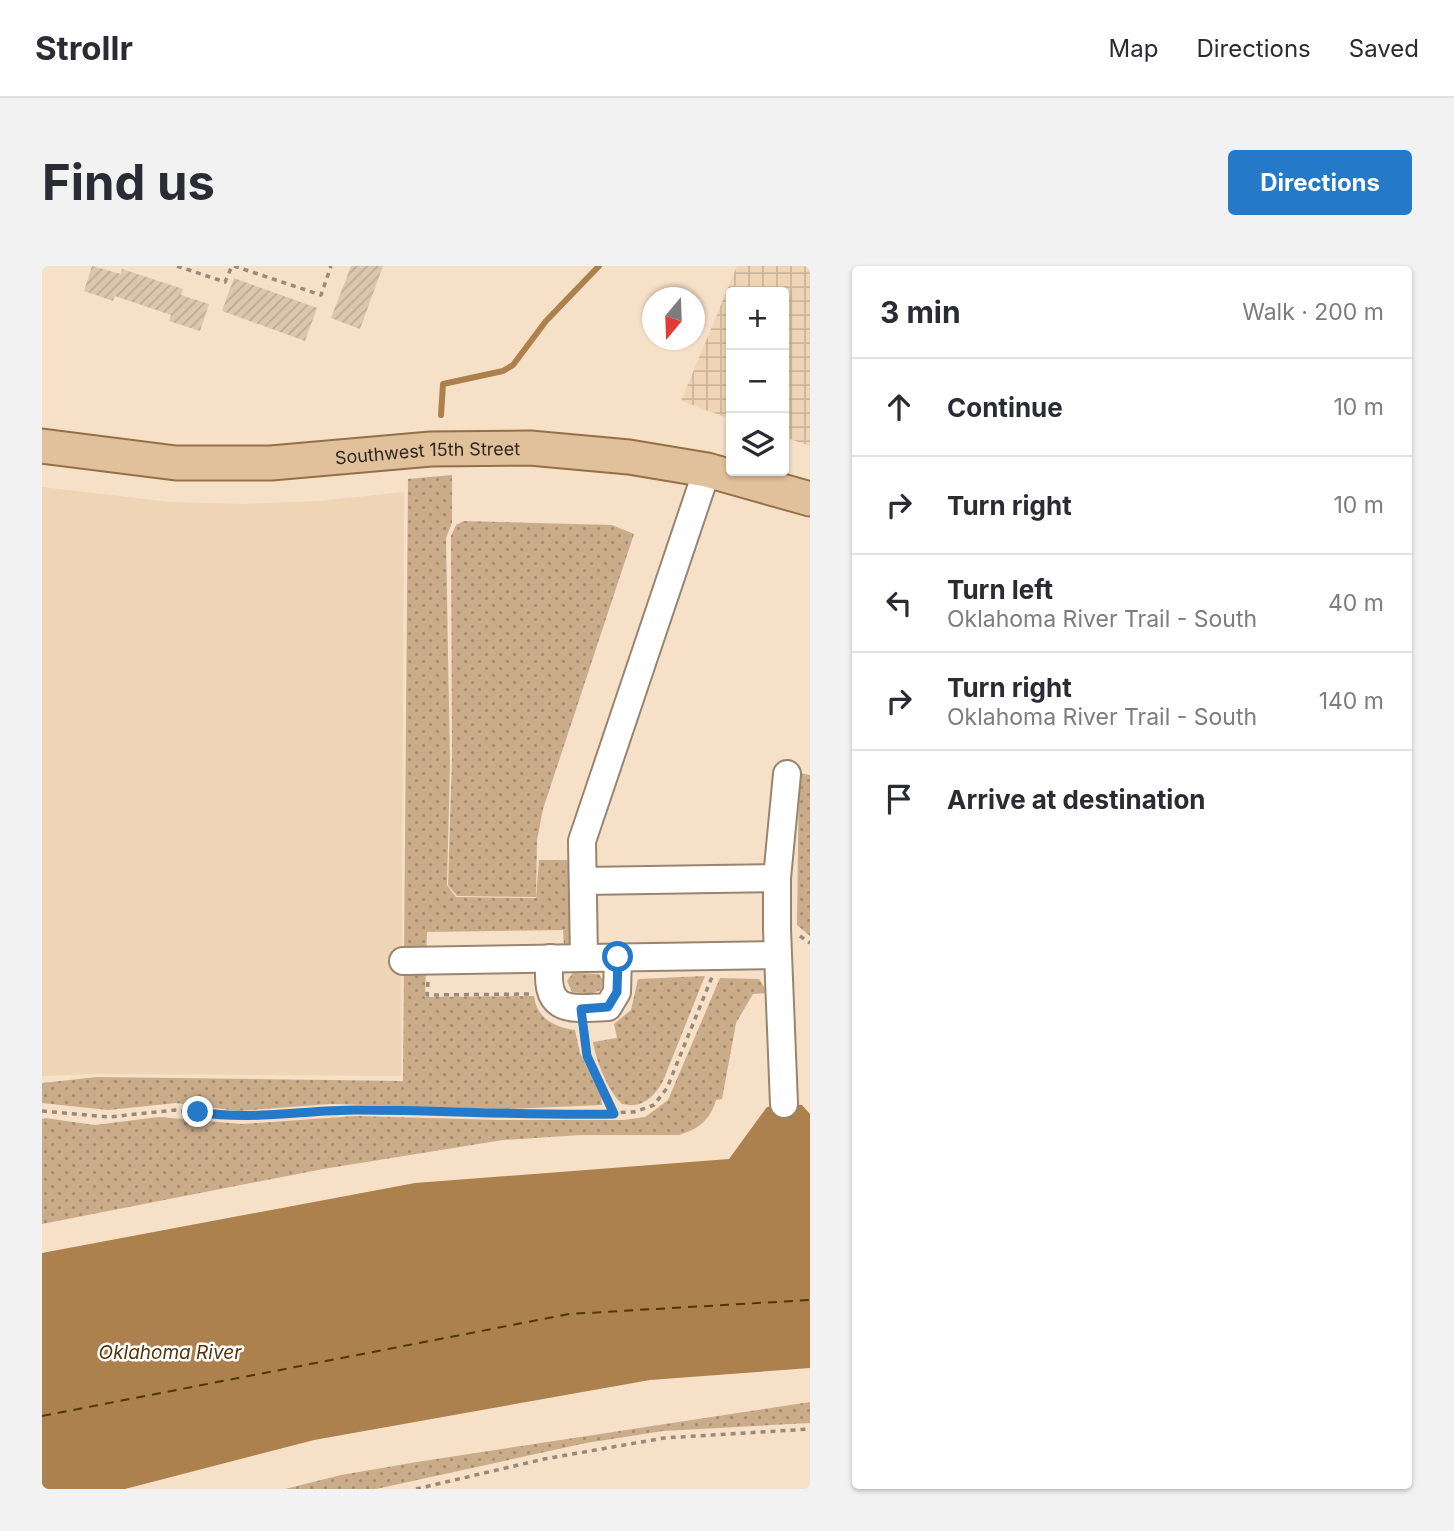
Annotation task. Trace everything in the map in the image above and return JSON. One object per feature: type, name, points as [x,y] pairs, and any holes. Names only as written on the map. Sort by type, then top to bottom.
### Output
[{"type":"main road","name":"Southwest 15th Street","points":[[42,446],[176,463],[271,463],[431,449],[530,448],[629,457],[708,470],[810,499]]},
{"type":"lane","points":[[584,958],[582,841],[708,470]]},
{"type":"lane","points":[[784,1104],[777,955],[778,878],[787,774]]},
{"type":"lane","points":[[583,881],[778,878]]},
{"type":"lane","points":[[403,961],[777,955]]},
{"type":"lane","points":[[550,958],[549,991],[553,999],[568,1009],[581,1009],[608,1007],[614,1001],[618,957]]},
{"type":"path","points":[[177,266],[225,282],[233,266],[321,295],[331,266]]},
{"type":"path","points":[[43,1111],[87,1117],[175,1110],[242,1117],[352,1110],[534,1115],[614,1114],[644,1110],[661,1097],[676,1068],[720,955]]},
{"type":"path","points":[[581,1009],[587,1056],[614,1114]]},
{"type":"path","points":[[416,1489],[544,1459],[664,1438],[810,1429]]},
{"type":"shaded area","points":[[737,266],[810,266],[810,446],[789,439],[789,287],[728,287]]},
{"type":"shaded area","points":[[726,293],[726,417],[681,401],[702,350],[705,350],[705,343]]},
{"type":"shaded area","points":[[452,475],[452,523],[446,538],[450,763],[447,885],[456,897],[536,898],[539,860],[571,860],[571,943],[564,947],[563,930],[427,932],[425,997],[534,996],[543,1016],[561,1027],[575,1030],[580,1053],[601,1096],[602,1105],[506,1109],[330,1104],[238,1111],[176,1103],[108,1110],[42,1103],[42,1083],[97,1077],[403,1081],[408,479]]},
{"type":"shaded area","points":[[42,487],[170,502],[242,504],[319,501],[404,492],[401,1076],[42,1076]]},
{"type":"shaded area","points":[[464,521],[612,525],[634,534],[543,809],[537,840],[536,897],[457,896],[448,885],[452,759],[451,536],[456,525]]},
{"type":"shaded area","points":[[799,773],[810,775],[810,936],[797,925]]},
{"type":"shaded area","points":[[573,973],[599,974],[603,980],[601,990],[590,994],[572,992],[567,981]]},
{"type":"shaded area","points":[[705,976],[663,1081],[647,1100],[636,1105],[622,1104],[603,1075],[593,1042],[617,1038],[614,1024],[631,1010],[638,979]]},
{"type":"shaded area","points":[[720,978],[759,979],[768,993],[753,994],[736,1023],[722,1099],[716,1100],[703,1123],[686,1133],[503,1140],[323,1169],[42,1224],[42,1119],[45,1118],[95,1125],[159,1117],[242,1124],[355,1116],[498,1120],[624,1120],[645,1117],[668,1100]]},
{"type":"shaded area","points":[[810,1402],[810,1423],[663,1431],[586,1443],[376,1489],[285,1489],[341,1475],[417,1462]]},
{"type":"water","name":"Oklahoma River","points":[[802,1105],[810,1114],[810,1368],[650,1380],[314,1440],[125,1489],[42,1489],[42,1253],[415,1183],[729,1159],[767,1107]]},
{"type":"building","points":[[92,266],[121,274],[122,269],[183,289],[181,295],[209,304],[200,331],[169,321],[171,315],[115,296],[113,301],[84,291]]},
{"type":"building","points":[[351,266],[383,266],[360,329],[331,318]]},
{"type":"building","points":[[234,278],[317,308],[305,341],[222,311]]},
{"type":"waterway","points":[[441,415],[443,384],[503,371],[513,365],[546,321],[599,266]]},
{"type":"ferry route","points":[[42,1416],[569,1314],[810,1300]]},
{"type":"route","points":[[198,1112],[231,1117],[352,1110],[534,1115],[614,1114],[587,1056],[581,1029],[581,1009],[608,1007],[614,1001],[617,992],[618,957]]}]
